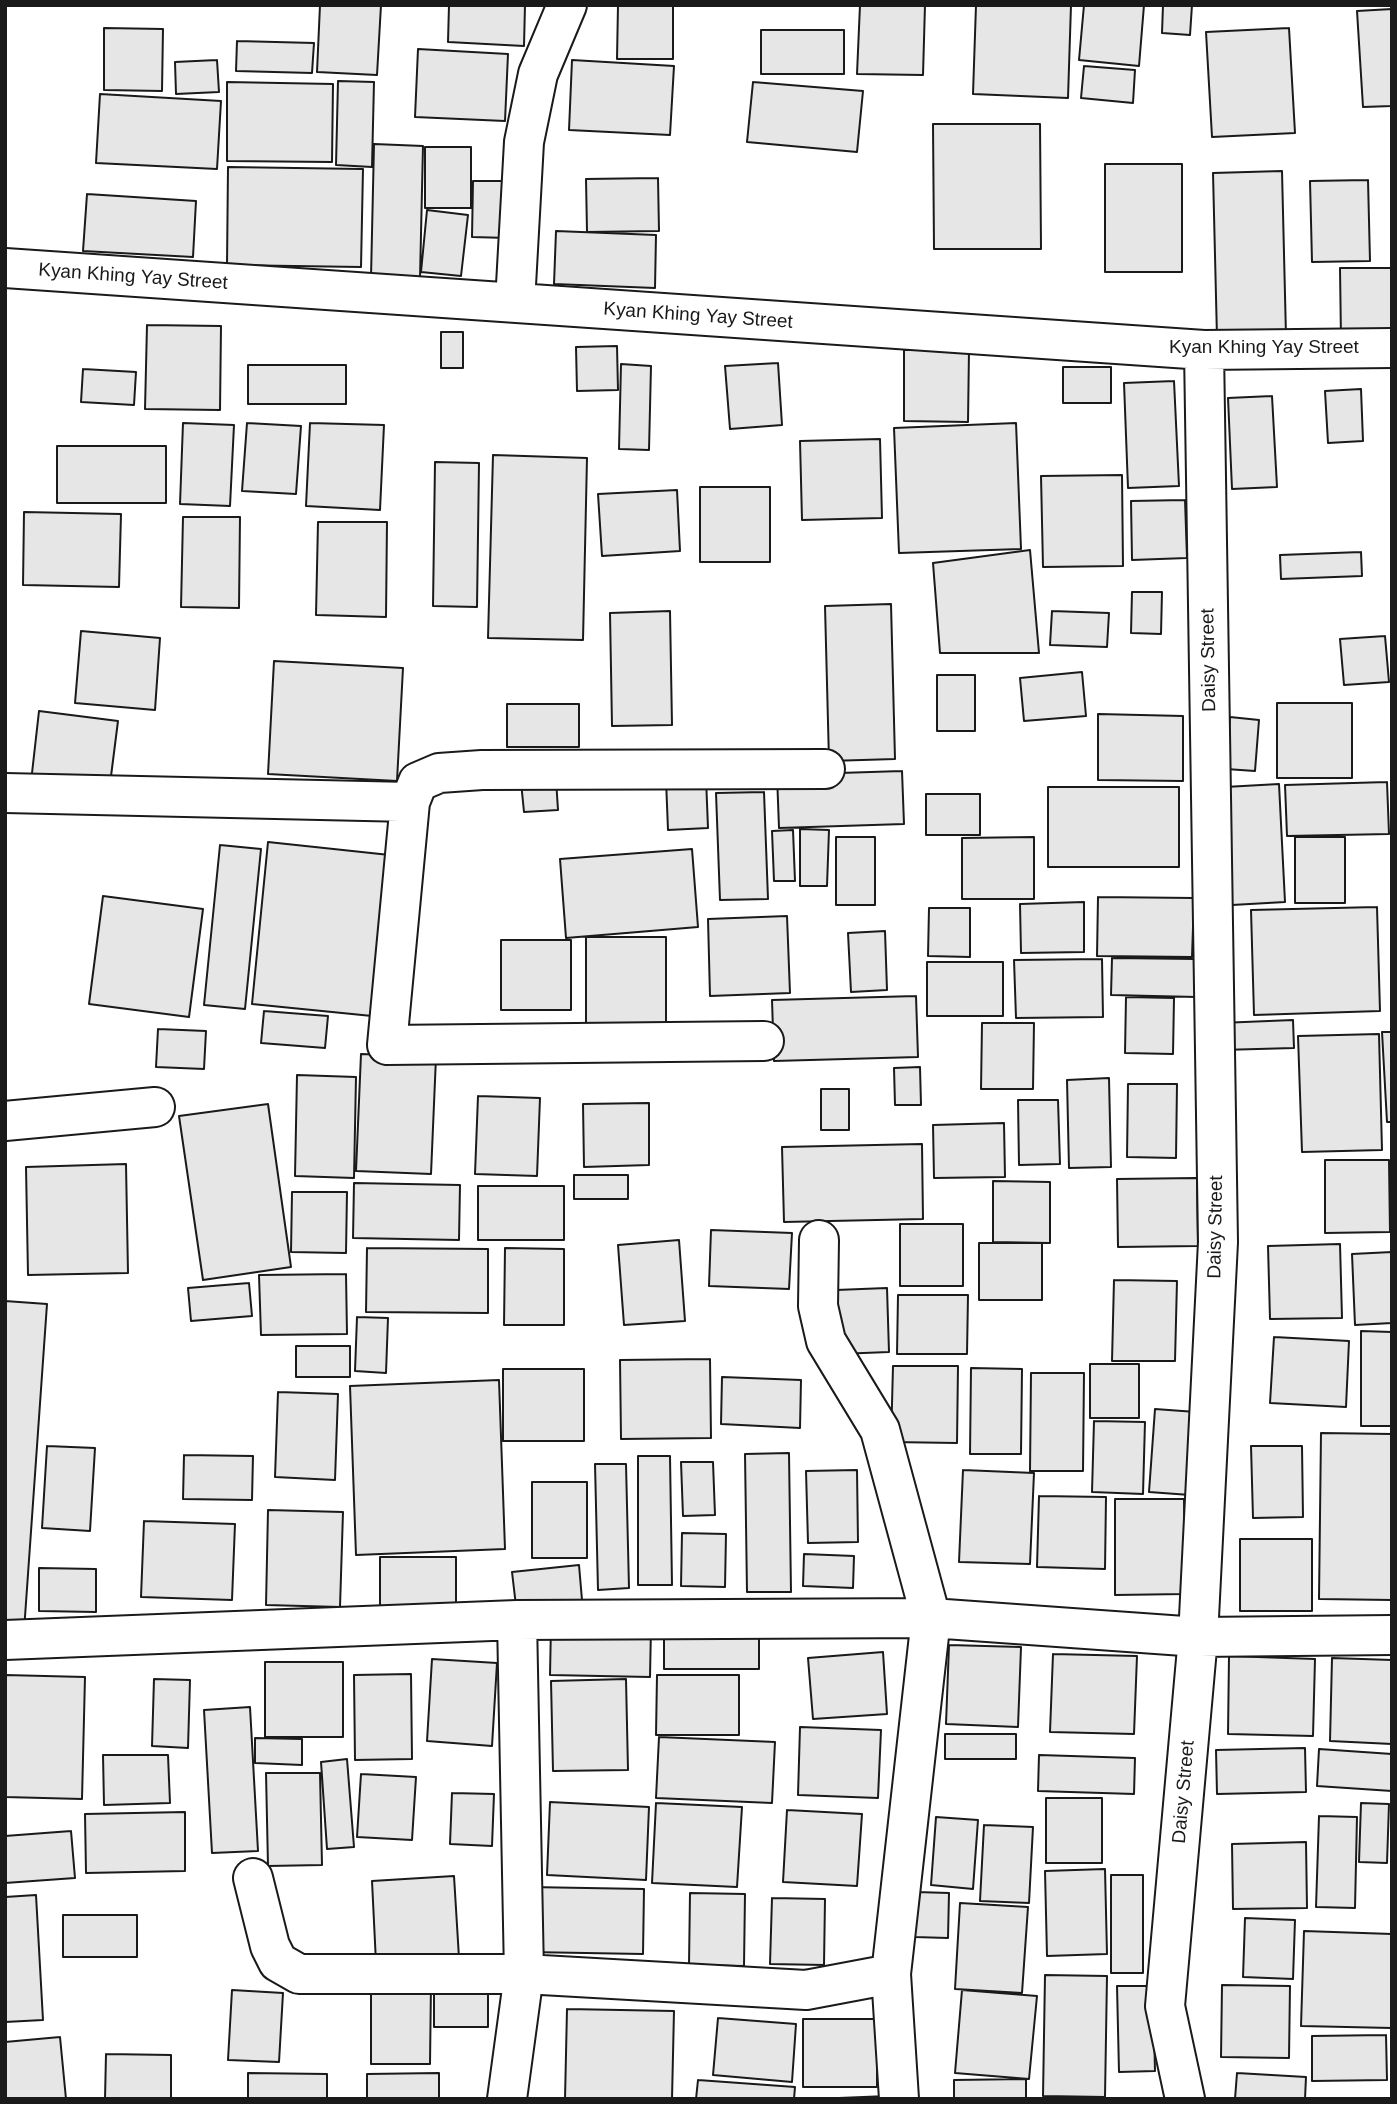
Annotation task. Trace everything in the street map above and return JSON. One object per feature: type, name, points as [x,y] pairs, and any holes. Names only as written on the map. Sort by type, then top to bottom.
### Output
[{"type":"street","points":[[515,303],[524,142],[538,74],[567,5]]},
{"type":"street","name":"Kyan Khing Yay Street","points":[[5,268],[1204,350],[1392,348]]},
{"type":"street","name":"Daisy Street","points":[[1185,2099],[1165,2006],[1198,1637],[1218,1242],[1204,350]]},
{"type":"street","points":[[764,1041],[387,1045],[410,802],[418,782],[439,773],[496,770],[825,769]]},
{"type":"street","points":[[5,793],[410,802]]},
{"type":"street","points":[[5,1121],[155,1107]]},
{"type":"street","points":[[819,1240],[818,1306],[826,1340],[880,1430],[931,1618],[891,1975],[898,2099]]},
{"type":"street","points":[[5,1640],[517,1620],[931,1618],[1198,1637],[1392,1634]]},
{"type":"street","points":[[507,2099],[524,1975],[517,1620]]},
{"type":"street","points":[[253,1878],[270,1946],[278,1962],[299,1975],[524,1975],[806,1990],[891,1975]]},
{"type":"building","points":[[320,5],[381,5],[377,75],[317,72]]},
{"type":"building","points":[[449,5],[525,5],[524,46],[448,42]]},
{"type":"building","points":[[618,5],[673,5],[673,59],[617,59]]},
{"type":"building","points":[[860,5],[925,5],[923,75],[857,74]]},
{"type":"building","points":[[976,5],[1071,5],[1068,98],[973,94]]},
{"type":"building","points":[[1084,5],[1144,5],[1139,66],[1079,60]]},
{"type":"building","points":[[1163,5],[1192,5],[1190,35],[1162,33]]},
{"type":"building","points":[[1392,9],[1392,106],[1363,107],[1357,11]]},
{"type":"building","points":[[104,28],[163,29],[162,91],[104,90]]},
{"type":"building","points":[[1289,28],[1295,133],[1212,137],[1206,32]]},
{"type":"building","points":[[761,30],[844,30],[844,74],[761,74]]},
{"type":"building","points":[[237,41],[314,43],[312,73],[236,71]]},
{"type":"building","points":[[418,49],[508,54],[505,121],[415,117]]},
{"type":"building","points":[[217,60],[219,92],[176,94],[175,62]]},
{"type":"building","points":[[572,60],[674,66],[670,135],[569,130]]},
{"type":"building","points":[[1084,66],[1135,70],[1133,103],[1081,98]]},
{"type":"building","points":[[338,81],[374,82],[372,167],[336,165]]},
{"type":"building","points":[[227,82],[333,84],[332,162],[227,161]]},
{"type":"building","points":[[753,82],[863,91],[857,152],[747,142]]},
{"type":"building","points":[[100,94],[221,101],[217,169],[96,163]]},
{"type":"building","points":[[933,124],[1040,124],[1041,249],[934,249]]},
{"type":"building","points":[[374,144],[423,146],[420,278],[371,277]]},
{"type":"building","points":[[425,147],[471,147],[471,208],[425,208]]},
{"type":"building","points":[[1105,164],[1182,164],[1182,272],[1105,272]]},
{"type":"building","points":[[228,167],[363,169],[361,267],[227,265]]},
{"type":"building","points":[[1282,171],[1286,336],[1217,338],[1213,173]]},
{"type":"building","points":[[658,178],[659,231],[587,232],[586,179]]},
{"type":"building","points":[[1368,180],[1370,261],[1312,262],[1310,181]]},
{"type":"building","points":[[473,181],[509,181],[508,238],[472,237]]},
{"type":"building","points":[[87,194],[196,201],[193,257],[83,251]]},
{"type":"building","points":[[427,210],[468,215],[461,276],[421,272]]},
{"type":"building","points":[[556,231],[656,235],[655,288],[554,284]]},
{"type":"building","points":[[1340,268],[1392,268],[1392,339],[1341,340]]},
{"type":"building","points":[[147,325],[221,326],[220,410],[145,409]]},
{"type":"building","points":[[441,332],[463,332],[463,368],[441,368]]},
{"type":"building","points":[[617,346],[618,390],[577,391],[576,347]]},
{"type":"building","points":[[904,350],[969,350],[968,422],[904,421]]},
{"type":"building","points":[[778,363],[782,425],[730,429],[725,366]]},
{"type":"building","points":[[621,364],[651,366],[649,450],[619,449]]},
{"type":"building","points":[[248,365],[346,365],[346,404],[248,404]]},
{"type":"building","points":[[1063,367],[1111,367],[1111,403],[1063,403]]},
{"type":"building","points":[[83,369],[136,372],[134,405],[81,402]]},
{"type":"building","points":[[1174,381],[1179,486],[1128,488],[1124,383]]},
{"type":"building","points":[[1361,389],[1363,441],[1328,443],[1325,391]]},
{"type":"building","points":[[1272,396],[1277,487],[1232,489],[1228,398]]},
{"type":"building","points":[[183,423],[234,425],[230,506],[180,504]]},
{"type":"building","points":[[247,423],[301,426],[296,494],[242,491]]},
{"type":"building","points":[[310,423],[384,425],[380,510],[306,506]]},
{"type":"building","points":[[1016,423],[1021,549],[899,553],[894,428]]},
{"type":"building","points":[[880,439],[882,518],[802,520],[800,441]]},
{"type":"building","points":[[57,446],[166,446],[166,503],[57,503]]},
{"type":"building","points":[[493,455],[587,458],[583,640],[488,638]]},
{"type":"building","points":[[435,462],[479,463],[477,607],[433,606]]},
{"type":"building","points":[[1122,475],[1123,566],[1043,567],[1041,476]]},
{"type":"building","points":[[700,487],[770,487],[770,562],[700,562]]},
{"type":"building","points":[[677,490],[680,551],[602,556],[598,494]]},
{"type":"building","points":[[1185,500],[1187,558],[1132,560],[1131,501]]},
{"type":"building","points":[[24,512],[121,514],[119,587],[23,585]]},
{"type":"building","points":[[183,517],[240,517],[239,608],[181,607]]},
{"type":"building","points":[[318,522],[387,522],[386,617],[316,615]]},
{"type":"building","points":[[1030,550],[1039,653],[940,653],[933,563]]},
{"type":"building","points":[[1361,552],[1362,576],[1281,579],[1280,555]]},
{"type":"building","points":[[1132,592],[1162,592],[1161,634],[1131,633]]},
{"type":"building","points":[[891,604],[895,759],[829,761],[825,606]]},
{"type":"building","points":[[670,611],[672,725],[612,726],[610,613]]},
{"type":"building","points":[[1052,611],[1109,613],[1107,647],[1050,645]]},
{"type":"building","points":[[81,631],[160,638],[155,710],[75,703]]},
{"type":"building","points":[[1385,636],[1389,682],[1344,685],[1340,639]]},
{"type":"building","points":[[274,661],[403,668],[397,781],[268,774]]},
{"type":"building","points":[[1082,672],[1086,716],[1024,721],[1020,678]]},
{"type":"building","points":[[937,675],[975,675],[975,731],[937,731]]},
{"type":"building","points":[[1277,703],[1352,703],[1352,778],[1277,778]]},
{"type":"building","points":[[507,704],[579,704],[579,747],[507,747]]},
{"type":"building","points":[[39,711],[118,721],[109,792],[31,782]]},
{"type":"building","points":[[1098,714],[1183,716],[1183,781],[1098,780]]},
{"type":"building","points":[[1230,717],[1259,720],[1255,771],[1226,769]]},
{"type":"building","points":[[902,771],[904,824],[779,828],[777,775]]},
{"type":"building","points":[[706,778],[708,828],[668,830],[666,780]]},
{"type":"building","points":[[556,779],[558,810],[524,812],[521,782]]},
{"type":"building","points":[[1387,782],[1389,834],[1287,836],[1285,785]]},
{"type":"building","points":[[1279,784],[1285,902],[1232,905],[1225,787]]},
{"type":"building","points":[[1048,787],[1179,787],[1179,867],[1048,867]]},
{"type":"building","points":[[764,792],[768,899],[720,900],[716,793]]},
{"type":"building","points":[[926,794],[980,794],[980,835],[926,835]]},
{"type":"building","points":[[800,829],[829,830],[827,886],[800,886]]},
{"type":"building","points":[[793,830],[795,881],[774,881],[772,831]]},
{"type":"building","points":[[836,837],[875,837],[875,905],[836,905]]},
{"type":"building","points":[[1034,837],[1034,899],[962,899],[962,838]]},
{"type":"building","points":[[1295,837],[1345,837],[1345,903],[1295,903]]},
{"type":"building","points":[[268,842],[399,856],[382,1017],[252,1004]]},
{"type":"building","points":[[220,845],[261,849],[245,1009],[204,1005]]},
{"type":"building","points":[[692,849],[698,927],[566,938],[560,859]]},
{"type":"building","points":[[103,896],[203,909],[189,1017],[89,1004]]},
{"type":"building","points":[[1098,897],[1194,898],[1192,957],[1097,956]]},
{"type":"building","points":[[1084,902],[1084,952],[1021,953],[1020,904]]},
{"type":"building","points":[[1377,907],[1380,1011],[1254,1015],[1251,910]]},
{"type":"building","points":[[929,908],[970,908],[970,957],[928,956]]},
{"type":"building","points":[[787,916],[790,993],[710,996],[708,919]]},
{"type":"building","points":[[885,931],[887,990],[851,992],[848,933]]},
{"type":"building","points":[[586,937],[666,937],[666,1031],[586,1031]]},
{"type":"building","points":[[501,940],[571,940],[571,1010],[501,1010]]},
{"type":"building","points":[[1112,958],[1196,959],[1196,997],[1111,995]]},
{"type":"building","points":[[1102,959],[1103,1017],[1016,1018],[1014,960]]},
{"type":"building","points":[[927,962],[1003,962],[1003,1016],[927,1016]]},
{"type":"building","points":[[916,996],[918,1057],[774,1061],[772,1000]]},
{"type":"building","points":[[1126,997],[1174,998],[1173,1054],[1125,1053]]},
{"type":"building","points":[[264,1011],[328,1016],[325,1048],[261,1043]]},
{"type":"building","points":[[1293,1020],[1294,1048],[1221,1050],[1220,1023]]},
{"type":"building","points":[[982,1023],[1034,1023],[1033,1089],[981,1089]]},
{"type":"building","points":[[158,1029],[206,1031],[204,1069],[156,1067]]},
{"type":"building","points":[[1382,1032],[1392,1032],[1392,1122],[1387,1122]]},
{"type":"building","points":[[1379,1034],[1382,1150],[1302,1152],[1298,1036]]},
{"type":"building","points":[[361,1054],[436,1057],[431,1174],[356,1171]]},
{"type":"building","points":[[920,1067],[921,1105],[895,1105],[894,1068]]},
{"type":"building","points":[[297,1075],[356,1077],[354,1178],[295,1176]]},
{"type":"building","points":[[1109,1078],[1111,1167],[1069,1168],[1067,1080]]},
{"type":"building","points":[[1128,1084],[1177,1084],[1176,1158],[1127,1157]]},
{"type":"building","points":[[821,1089],[849,1089],[849,1130],[821,1130]]},
{"type":"building","points":[[478,1096],[540,1098],[537,1176],[475,1174]]},
{"type":"building","points":[[1018,1100],[1058,1100],[1060,1164],[1019,1165]]},
{"type":"building","points":[[649,1103],[649,1165],[584,1167],[583,1104]]},
{"type":"building","points":[[268,1104],[291,1267],[203,1280],[179,1116]]},
{"type":"building","points":[[1004,1123],[1005,1177],[934,1178],[933,1125]]},
{"type":"building","points":[[922,1144],[923,1219],[784,1222],[782,1147]]},
{"type":"building","points":[[1325,1160],[1389,1160],[1390,1232],[1325,1233]]},
{"type":"building","points":[[126,1164],[128,1273],[28,1275],[26,1167]]},
{"type":"building","points":[[574,1175],[628,1175],[628,1199],[574,1199]]},
{"type":"building","points":[[1197,1178],[1198,1246],[1118,1247],[1117,1179]]},
{"type":"building","points":[[993,1181],[1050,1182],[1050,1243],[993,1242]]},
{"type":"building","points":[[354,1183],[460,1185],[459,1240],[353,1238]]},
{"type":"building","points":[[478,1186],[564,1186],[564,1240],[478,1240]]},
{"type":"building","points":[[292,1192],[347,1192],[346,1253],[291,1252]]},
{"type":"building","points":[[900,1224],[963,1224],[963,1286],[900,1286]]},
{"type":"building","points":[[711,1230],[792,1233],[789,1289],[709,1286]]},
{"type":"building","points":[[679,1240],[685,1321],[624,1325],[618,1245]]},
{"type":"building","points":[[979,1243],[1042,1243],[1042,1300],[979,1300]]},
{"type":"building","points":[[1340,1244],[1342,1318],[1270,1319],[1268,1246]]},
{"type":"building","points":[[367,1248],[488,1249],[488,1313],[366,1312]]},
{"type":"building","points":[[505,1248],[564,1249],[564,1325],[504,1325]]},
{"type":"building","points":[[1392,1252],[1392,1323],[1355,1325],[1352,1254]]},
{"type":"building","points":[[346,1274],[347,1334],[261,1335],[259,1275]]},
{"type":"building","points":[[1114,1280],[1177,1281],[1175,1361],[1112,1361]]},
{"type":"building","points":[[249,1283],[252,1316],[191,1321],[188,1288]]},
{"type":"building","points":[[887,1288],[889,1352],[838,1354],[836,1290]]},
{"type":"building","points":[[898,1295],[968,1295],[967,1354],[897,1354]]},
{"type":"building","points":[[5,1301],[47,1304],[24,1631],[5,1629]]},
{"type":"building","points":[[357,1317],[388,1318],[386,1373],[355,1371]]},
{"type":"building","points":[[1361,1331],[1392,1332],[1392,1426],[1361,1426]]},
{"type":"building","points":[[1274,1337],[1349,1341],[1346,1407],[1270,1403]]},
{"type":"building","points":[[296,1346],[350,1346],[350,1377],[296,1377]]},
{"type":"building","points":[[710,1359],[711,1438],[621,1439],[620,1360]]},
{"type":"building","points":[[1090,1364],[1139,1364],[1139,1418],[1090,1418]]},
{"type":"building","points":[[893,1366],[958,1366],[957,1443],[891,1442]]},
{"type":"building","points":[[971,1368],[1022,1369],[1021,1454],[970,1454]]},
{"type":"building","points":[[503,1369],[584,1369],[584,1441],[503,1441]]},
{"type":"building","points":[[1031,1373],[1084,1373],[1083,1471],[1030,1471]]},
{"type":"building","points":[[722,1377],[801,1380],[800,1428],[721,1424]]},
{"type":"building","points":[[499,1380],[505,1549],[356,1555],[350,1386]]},
{"type":"building","points":[[278,1392],[338,1394],[335,1480],[275,1477]]},
{"type":"building","points":[[1155,1409],[1196,1412],[1190,1495],[1149,1492]]},
{"type":"building","points":[[1094,1421],[1145,1422],[1143,1494],[1092,1492]]},
{"type":"building","points":[[1321,1433],[1392,1434],[1392,1600],[1319,1599]]},
{"type":"building","points":[[47,1446],[95,1448],[90,1531],[42,1528]]},
{"type":"building","points":[[1251,1446],[1302,1446],[1303,1517],[1253,1518]]},
{"type":"building","points":[[789,1453],[791,1592],[747,1592],[745,1454]]},
{"type":"building","points":[[184,1455],[253,1456],[252,1500],[183,1499]]},
{"type":"building","points":[[638,1456],[670,1456],[672,1585],[638,1585]]},
{"type":"building","points":[[681,1462],[713,1462],[715,1515],[683,1516]]},
{"type":"building","points":[[595,1464],[626,1464],[629,1588],[598,1590]]},
{"type":"building","points":[[857,1470],[858,1542],[808,1543],[806,1471]]},
{"type":"building","points":[[963,1470],[1034,1473],[1030,1564],[959,1562]]},
{"type":"building","points":[[532,1482],[587,1482],[587,1558],[532,1558]]},
{"type":"building","points":[[1039,1496],[1106,1497],[1105,1569],[1037,1567]]},
{"type":"building","points":[[1115,1499],[1184,1499],[1185,1594],[1115,1595]]},
{"type":"building","points":[[268,1510],[343,1512],[340,1607],[266,1605]]},
{"type":"building","points":[[144,1521],[235,1524],[232,1600],[141,1597]]},
{"type":"building","points":[[682,1533],[726,1534],[725,1587],[681,1586]]},
{"type":"building","points":[[1240,1539],[1312,1539],[1312,1611],[1240,1611]]},
{"type":"building","points":[[804,1554],[854,1556],[853,1588],[803,1586]]},
{"type":"building","points":[[380,1557],[456,1557],[456,1613],[380,1613]]},
{"type":"building","points":[[579,1565],[582,1600],[516,1606],[512,1572]]},
{"type":"building","points":[[39,1568],[96,1569],[96,1612],[39,1611]]},
{"type":"building","points":[[551,1625],[651,1627],[650,1677],[550,1675]]},
{"type":"building","points":[[664,1631],[759,1631],[759,1669],[664,1669]]},
{"type":"building","points":[[949,1645],[1021,1647],[1018,1727],[946,1724]]},
{"type":"building","points":[[883,1652],[887,1714],[813,1719],[808,1658]]},
{"type":"building","points":[[1053,1654],[1137,1656],[1134,1734],[1050,1732]]},
{"type":"building","points":[[1229,1656],[1315,1659],[1313,1736],[1228,1734]]},
{"type":"building","points":[[1332,1658],[1392,1660],[1392,1744],[1330,1741]]},
{"type":"building","points":[[432,1659],[497,1663],[492,1746],[427,1741]]},
{"type":"building","points":[[265,1662],[343,1662],[343,1737],[265,1737]]},
{"type":"building","points":[[411,1674],[412,1759],[355,1760],[354,1675]]},
{"type":"building","points":[[5,1675],[85,1677],[82,1799],[5,1797]]},
{"type":"building","points":[[657,1675],[739,1675],[739,1735],[656,1735]]},
{"type":"building","points":[[154,1679],[190,1680],[188,1748],[152,1746]]},
{"type":"building","points":[[626,1679],[628,1770],[553,1771],[551,1681]]},
{"type":"building","points":[[250,1707],[258,1851],[212,1853],[204,1710]]},
{"type":"building","points":[[800,1727],[881,1730],[878,1798],[798,1795]]},
{"type":"building","points":[[945,1734],[1016,1734],[1016,1759],[945,1759]]},
{"type":"building","points":[[659,1737],[775,1742],[772,1803],[656,1798]]},
{"type":"building","points":[[255,1738],[302,1739],[302,1765],[255,1763]]},
{"type":"building","points":[[1305,1748],[1306,1792],[1217,1794],[1216,1750]]},
{"type":"building","points":[[1319,1749],[1392,1754],[1392,1791],[1317,1786]]},
{"type":"building","points":[[103,1755],[168,1755],[170,1803],[104,1805]]},
{"type":"building","points":[[1039,1755],[1135,1758],[1134,1794],[1038,1791]]},
{"type":"building","points":[[347,1759],[354,1847],[327,1849],[321,1762]]},
{"type":"building","points":[[266,1773],[320,1773],[322,1865],[268,1866]]},
{"type":"building","points":[[361,1774],[416,1777],[412,1840],[357,1837]]},
{"type":"building","points":[[452,1793],[494,1794],[492,1846],[450,1844]]},
{"type":"building","points":[[1046,1798],[1102,1798],[1102,1863],[1046,1863]]},
{"type":"building","points":[[550,1802],[649,1807],[646,1880],[547,1875]]},
{"type":"building","points":[[656,1803],[742,1807],[737,1887],[652,1883]]},
{"type":"building","points":[[1361,1803],[1389,1804],[1387,1863],[1359,1862]]},
{"type":"building","points":[[787,1810],[862,1814],[857,1886],[783,1882]]},
{"type":"building","points":[[185,1812],[185,1871],[86,1873],[85,1814]]},
{"type":"building","points":[[1319,1816],[1357,1817],[1355,1908],[1316,1907]]},
{"type":"building","points":[[936,1817],[978,1820],[973,1889],[931,1885]]},
{"type":"building","points":[[984,1825],[1033,1827],[1029,1903],[980,1901]]},
{"type":"building","points":[[71,1831],[75,1878],[5,1883],[5,1836]]},
{"type":"building","points":[[1306,1842],[1307,1908],[1233,1909],[1232,1844]]},
{"type":"building","points":[[1105,1869],[1107,1954],[1047,1956],[1045,1871]]},
{"type":"building","points":[[1111,1875],[1143,1875],[1143,1973],[1111,1973]]},
{"type":"building","points":[[454,1876],[459,1958],[376,1963],[372,1881]]},
{"type":"building","points":[[529,1887],[644,1889],[643,1954],[528,1952]]},
{"type":"building","points":[[916,1892],[949,1893],[948,1938],[914,1937]]},
{"type":"building","points":[[690,1893],[745,1894],[744,1966],[689,1965]]},
{"type":"building","points":[[36,1895],[43,2020],[5,2022],[5,1897]]},
{"type":"building","points":[[772,1898],[825,1899],[824,1965],[770,1964]]},
{"type":"building","points":[[960,1903],[1028,1907],[1022,1993],[955,1989]]},
{"type":"building","points":[[63,1915],[137,1915],[137,1957],[63,1957]]},
{"type":"building","points":[[1245,1918],[1295,1920],[1293,1979],[1243,1977]]},
{"type":"building","points":[[1304,1931],[1392,1934],[1392,2028],[1301,2026]]},
{"type":"building","points":[[1045,1975],[1107,1976],[1105,2097],[1043,2096]]},
{"type":"building","points":[[371,1984],[431,1984],[430,2064],[371,2064]]},
{"type":"building","points":[[434,1985],[488,1985],[488,2027],[434,2027]]},
{"type":"building","points":[[1222,1985],[1290,1986],[1289,2058],[1221,2057]]},
{"type":"building","points":[[1117,1986],[1153,1986],[1155,2071],[1119,2072]]},
{"type":"building","points":[[232,1990],[283,1993],[279,2062],[228,2060]]},
{"type":"building","points":[[962,1990],[1037,1996],[1029,2079],[955,2073]]},
{"type":"building","points":[[567,2009],[674,2011],[672,2099],[565,2099]]},
{"type":"building","points":[[718,2018],[796,2024],[792,2082],[713,2075]]},
{"type":"building","points":[[803,2019],[877,2019],[877,2087],[803,2087]]},
{"type":"building","points":[[1386,2035],[1387,2080],[1312,2081],[1312,2036]]},
{"type":"building","points":[[60,2037],[66,2099],[5,2099],[5,2042]]},
{"type":"building","points":[[106,2054],[171,2055],[171,2099],[105,2099]]},
{"type":"building","points":[[248,2073],[327,2074],[327,2099],[248,2099]]},
{"type":"building","points":[[439,2073],[439,2099],[367,2099],[367,2074]]},
{"type":"building","points":[[1237,2073],[1306,2077],[1305,2099],[1235,2099]]},
{"type":"building","points":[[1026,2079],[1026,2099],[954,2099],[954,2080]]},
{"type":"building","points":[[698,2080],[795,2087],[794,2099],[696,2099]]},
{"type":"building","points":[[888,2096],[888,2099],[839,2099],[839,2098]]}]
